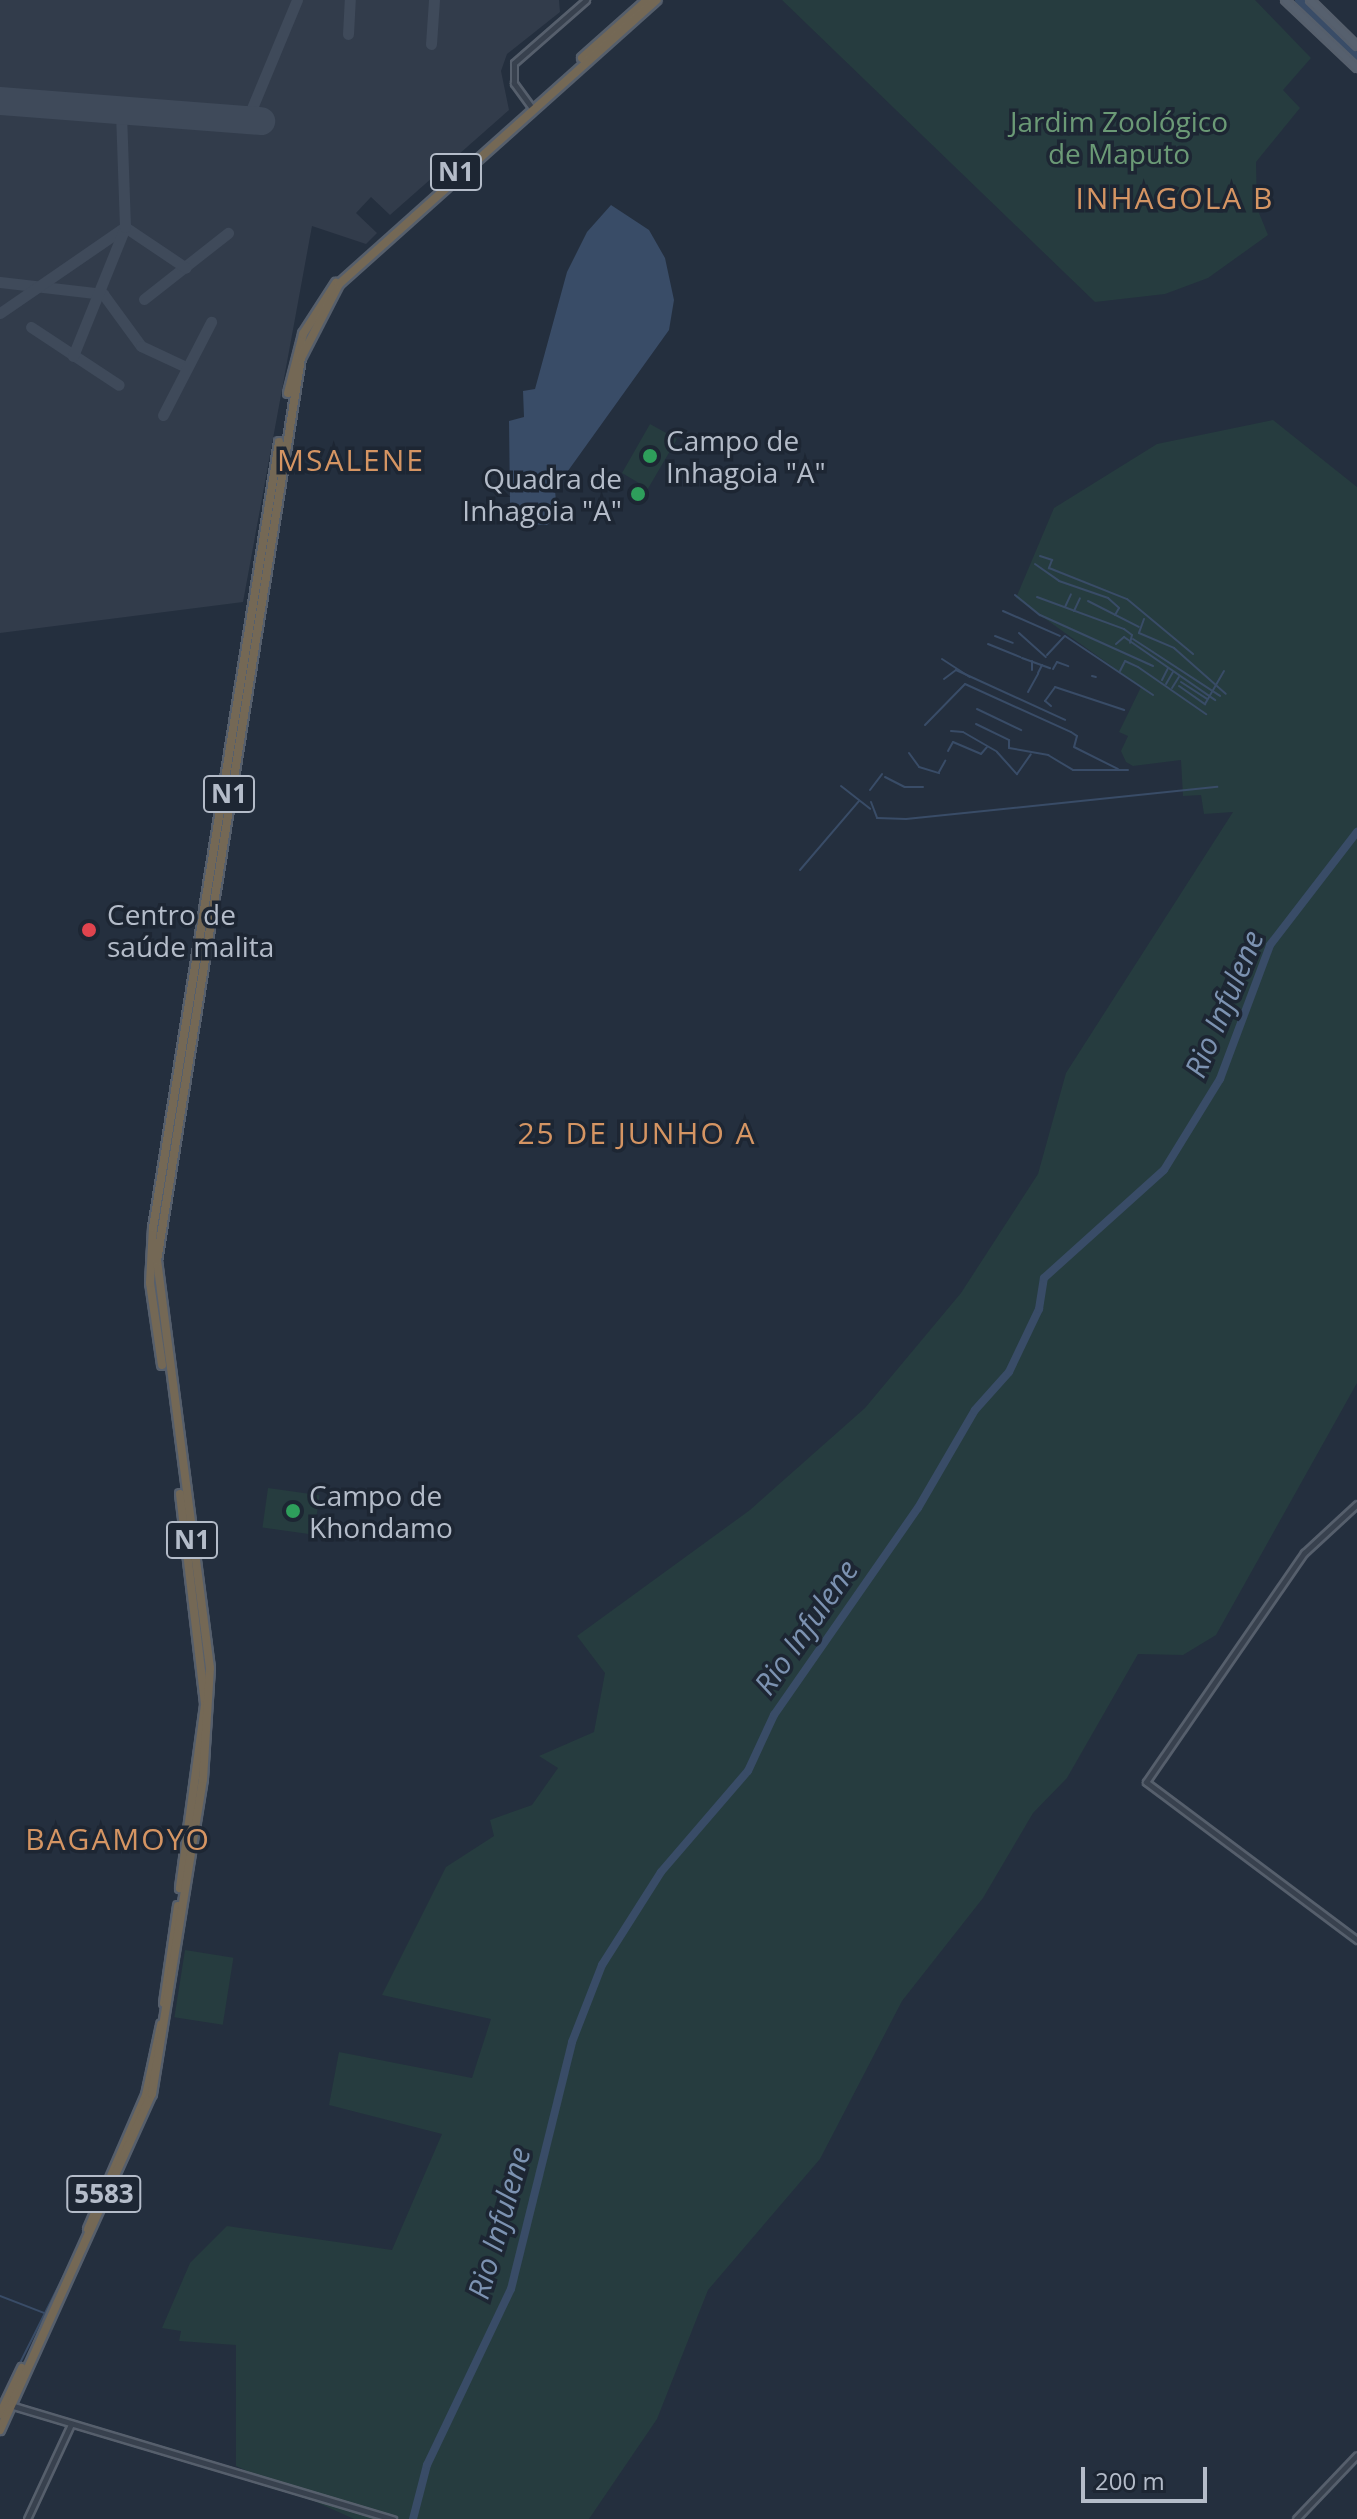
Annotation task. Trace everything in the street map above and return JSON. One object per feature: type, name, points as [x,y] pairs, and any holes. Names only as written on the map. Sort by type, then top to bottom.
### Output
[{"type":"highway","name":"N1","points":[[201,1778],[205,1670],[150,1283],[153,1227],[291,377],[315,309],[370,250],[647,0]]},
{"type":"highway","name":"N1","points":[[531,106],[657,0]]},
{"type":"highway","name":"N1","points":[[201,1778],[210,1668],[159,1306],[164,1197],[207,905]]},
{"type":"highway","name":"5583","points":[[0,2430],[8,2404],[142,2124],[157,2079],[201,1778]]},
{"type":"highway","name":"5583","points":[[0,2414],[8,2404]]},
{"type":"main road","points":[[1285,0],[1357,68]]},
{"type":"main road","points":[[1310,0],[1357,46]]},
{"type":"street","points":[[531,106],[514,83],[514,63],[586,0]]},
{"type":"street","points":[[1357,1504],[1304,1553],[1146,1782],[1357,1940]]},
{"type":"street","points":[[8,2404],[393,2519]]},
{"type":"street","points":[[27,2519],[71,2424]]},
{"type":"street","points":[[1296,2519],[1357,2455]]},
{"type":"shaded area","points":[[0,0],[559,0],[560,12],[507,54],[501,71],[509,110],[390,215],[371,197],[356,213],[377,233],[366,244],[312,226],[243,602],[0,633]]},
{"type":"green space","name":"Jardim Zoológico de Maputo","points":[[782,0],[1255,0],[1311,58],[1283,90],[1300,108],[1256,162],[1257,208],[1268,235],[1208,278],[1165,294],[1095,302]]},
{"type":"green space","points":[[1273,420],[1357,487],[1357,1383],[1216,1635],[1183,1655],[1138,1654],[1067,1778],[1033,1813],[983,1898],[902,2001],[820,2159],[708,2290],[657,2419],[589,2519],[354,2519],[236,2466],[236,2345],[179,2341],[181,2331],[162,2328],[190,2263],[227,2226],[392,2250],[442,2134],[329,2105],[339,2052],[472,2078],[491,2019],[382,1995],[446,1867],[494,1836],[490,1820],[532,1805],[558,1768],[539,1756],[594,1732],[605,1673],[577,1636],[750,1510],[865,1408],[961,1293],[1038,1174],[1066,1073],[1233,812],[1204,814],[1201,795],[1183,796],[1181,760],[1133,766],[1126,762],[1121,751],[1128,736],[1119,732],[1141,687],[1016,598],[1054,508],[1157,444]]},
{"type":"green space","name":"Campo de Inhagoia \"A\"","points":[[650,424],[677,439],[639,504],[630,500],[636,484],[644,486],[622,473]]},
{"type":"green space","name":"Campo de Khondamo","points":[[268,1488],[319,1495],[314,1535],[262,1528]]},
{"type":"green space","points":[[185,1950],[233,1958],[223,2025],[174,2017]]},
{"type":"water","points":[[611,205],[649,230],[665,258],[674,300],[669,330],[555,489],[557,516],[547,525],[521,524],[510,503],[509,421],[524,417],[523,391],[535,389],[567,272],[587,232]]},
{"type":"waterway","points":[[1299,0],[1357,57]]},
{"type":"waterway","points":[[1040,556],[1052,560],[1049,568],[1127,599],[1193,654]]},
{"type":"waterway","points":[[1035,564],[1059,581],[1108,598],[1119,608],[1115,615]]},
{"type":"waterway","points":[[1065,607],[1071,594]]},
{"type":"waterway","points":[[1015,595],[1040,615],[1153,666]]},
{"type":"waterway","points":[[1037,597],[1124,629],[1132,635],[1130,643]]},
{"type":"waterway","points":[[1074,611],[1080,598]]},
{"type":"waterway","points":[[1088,601],[1139,627]]},
{"type":"waterway","points":[[1003,611],[1060,636]]},
{"type":"waterway","points":[[1144,619],[1139,633],[1174,648],[1226,694]]},
{"type":"waterway","points":[[1019,633],[1046,657]]},
{"type":"waterway","points":[[995,636],[1013,643]]},
{"type":"waterway","points":[[1047,655],[1065,636],[1153,695]]},
{"type":"waterway","points":[[1116,644],[1124,637],[1215,700]]},
{"type":"waterway","points":[[1133,639],[1220,696]]},
{"type":"waterway","points":[[988,644],[1020,657]]},
{"type":"waterway","points":[[1022,658],[1050,668]]},
{"type":"waterway","points":[[942,659],[970,677]]},
{"type":"waterway","points":[[1032,661],[1032,670]]},
{"type":"waterway","points":[[1120,671],[1125,661],[1138,667],[1206,714]]},
{"type":"waterway","points":[[1053,669],[1057,662],[1068,666]]},
{"type":"waterway","points":[[1038,673],[1042,665]]},
{"type":"waterway","points":[[1162,680],[1168,668]]},
{"type":"waterway","points":[[944,679],[956,670],[1065,720]]},
{"type":"waterway","points":[[1179,686],[1205,704],[1224,671]]},
{"type":"waterway","points":[[1166,684],[1173,672]]},
{"type":"waterway","points":[[1028,692],[1038,674]]},
{"type":"waterway","points":[[1092,676],[1096,677]]},
{"type":"waterway","points":[[1172,688],[1179,677]]},
{"type":"waterway","points":[[1181,682],[1207,699]]},
{"type":"waterway","points":[[925,725],[965,684],[1071,732],[1077,736],[1074,747],[1118,769]]},
{"type":"waterway","points":[[1051,706],[1045,701],[1055,687],[1124,710]]},
{"type":"waterway","points":[[977,709],[1021,730]]},
{"type":"waterway","points":[[976,724],[1009,740],[1009,748],[1048,755],[1073,770],[1128,770]]},
{"type":"waterway","points":[[951,731],[963,732],[997,752],[1017,774],[1031,754]]},
{"type":"waterway","points":[[948,751],[953,742],[981,754],[987,747]]},
{"type":"waterway","points":[[909,753],[919,767],[939,773]]},
{"type":"waterway","points":[[939,772],[945,761]]},
{"type":"waterway","points":[[870,790],[882,774]]},
{"type":"waterway","points":[[885,777],[905,787],[923,787]]},
{"type":"waterway","points":[[841,786],[870,809]]},
{"type":"waterway","points":[[871,802],[877,818],[906,819],[1217,787]]},
{"type":"waterway","points":[[800,870],[859,801]]},
{"type":"waterway","name":"Rio Infulene","points":[[413,2519],[427,2465],[511,2289],[572,2042],[602,1965],[661,1872],[748,1771],[774,1715],[918,1508],[975,1410],[1009,1372],[1039,1309],[1044,1278],[1164,1170],[1220,1079],[1270,945],[1357,832]]},
{"type":"waterway","points":[[19,2365],[66,2271]]},
{"type":"waterway","points":[[0,2296],[44,2313]]},
{"type":"taxiway","points":[[247,120],[297,0]]},
{"type":"taxiway","points":[[348,34],[350,0]]},
{"type":"taxiway","points":[[431,44],[434,0]]},
{"type":"taxiway","points":[[73,356],[125,227],[121,110]]},
{"type":"taxiway","points":[[0,313],[125,227],[186,268]]},
{"type":"taxiway","points":[[144,299],[228,233]]},
{"type":"taxiway","points":[[0,282],[103,294],[141,346],[186,367]]},
{"type":"taxiway","points":[[163,415],[211,322]]},
{"type":"taxiway","points":[[31,327],[119,385]]},
{"type":"runway","points":[[0,101],[261,121]]},
{"type":"place","name":"Campo de Inhagoia \"A\"","points":[[650,456]]},
{"type":"place","name":"Quadra de Inhagoia \"A\"","points":[[638,494]]},
{"type":"place","name":"Centro de saúde malita","points":[[89,930]]},
{"type":"place","name":"Campo de Khondamo","points":[[293,1511]]},
{"type":"district","name":"INHAGOLA B","points":[[1175,198]]},
{"type":"district","name":"MSALENE","points":[[351,460]]},
{"type":"district","name":"25 DE JUNHO A","points":[[637,1133]]},
{"type":"district","name":"BAGAMOYO","points":[[118,1839]]}]
